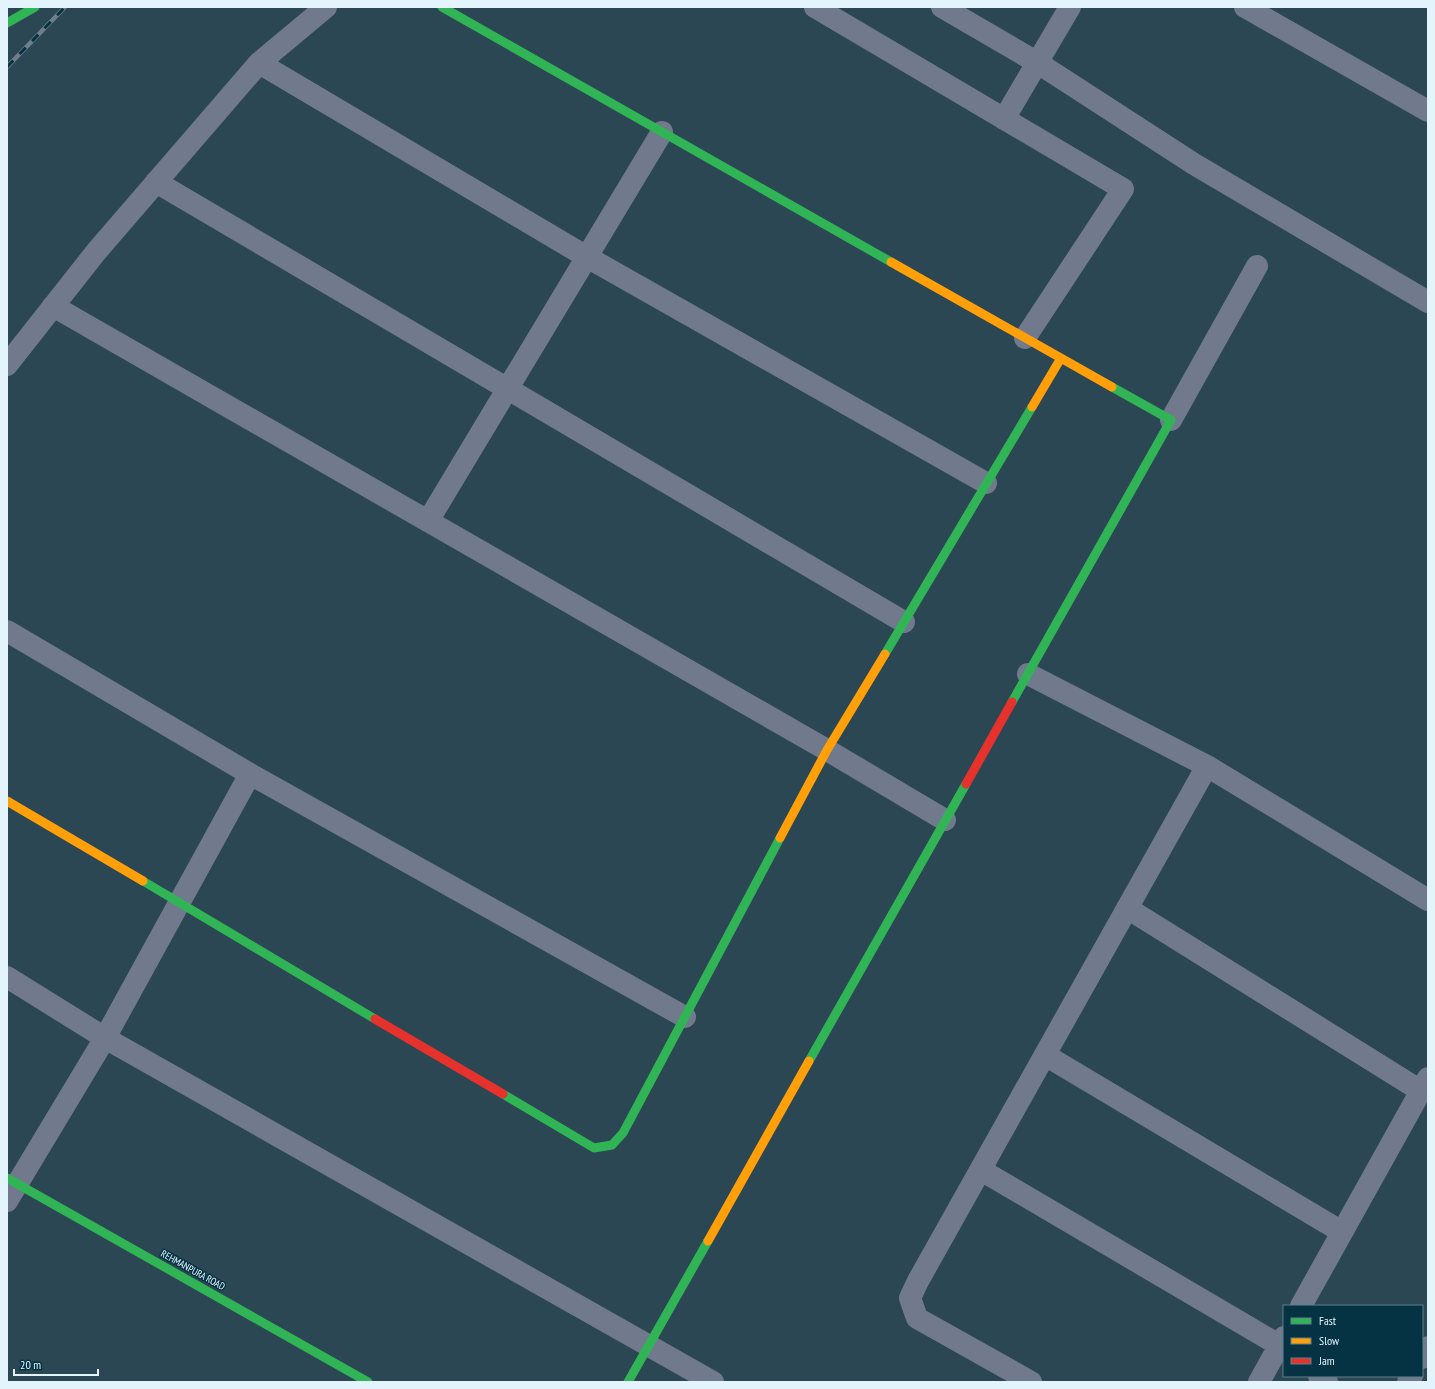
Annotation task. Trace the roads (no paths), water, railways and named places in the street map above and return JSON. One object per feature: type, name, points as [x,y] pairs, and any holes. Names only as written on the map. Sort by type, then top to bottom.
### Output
[{"type":"street","points":[[7,23],[35,7]]},
{"type":"street","points":[[7,365],[96,252],[259,63],[326,7]]},
{"type":"street","points":[[442,7],[1171,420]]},
{"type":"street","points":[[815,7],[1123,189],[1025,338]]},
{"type":"street","points":[[942,7],[1038,62],[1194,164],[1428,302]]},
{"type":"street","points":[[1004,118],[1070,7]]},
{"type":"street","points":[[1245,7],[1428,111]]},
{"type":"street","points":[[259,63],[587,257],[986,483]]},
{"type":"street","points":[[428,521],[662,132]]},
{"type":"street","points":[[156,182],[904,622]]},
{"type":"street","points":[[628,1382],[1258,266]]},
{"type":"street","points":[[53,306],[827,750],[945,820]]},
{"type":"street","points":[[7,801],[594,1148],[612,1145],[623,1133],[827,750],[1061,358]]},
{"type":"street","points":[[7,631],[250,774],[685,1017]]},
{"type":"street","points":[[1028,674],[1207,766],[1428,900]]},
{"type":"street","points":[[1031,1382],[917,1318],[910,1298],[918,1281],[1207,766]]},
{"type":"street","points":[[10,1188],[105,1038],[250,774]]},
{"type":"street","points":[[1127,908],[1425,1085],[1302,1305]]},
{"type":"street","points":[[7,977],[105,1038],[713,1382]]},
{"type":"street","points":[[1045,1055],[1342,1232]]},
{"type":"street","points":[[981,1170],[1283,1343],[1259,1382]]},
{"type":"street","name":"REHMANPURA ROAD","points":[[10,1188],[368,1382]]},
{"type":"street","points":[[1423,1356],[1428,1347]]},
{"type":"railway","points":[[7,67],[65,7]]}]
